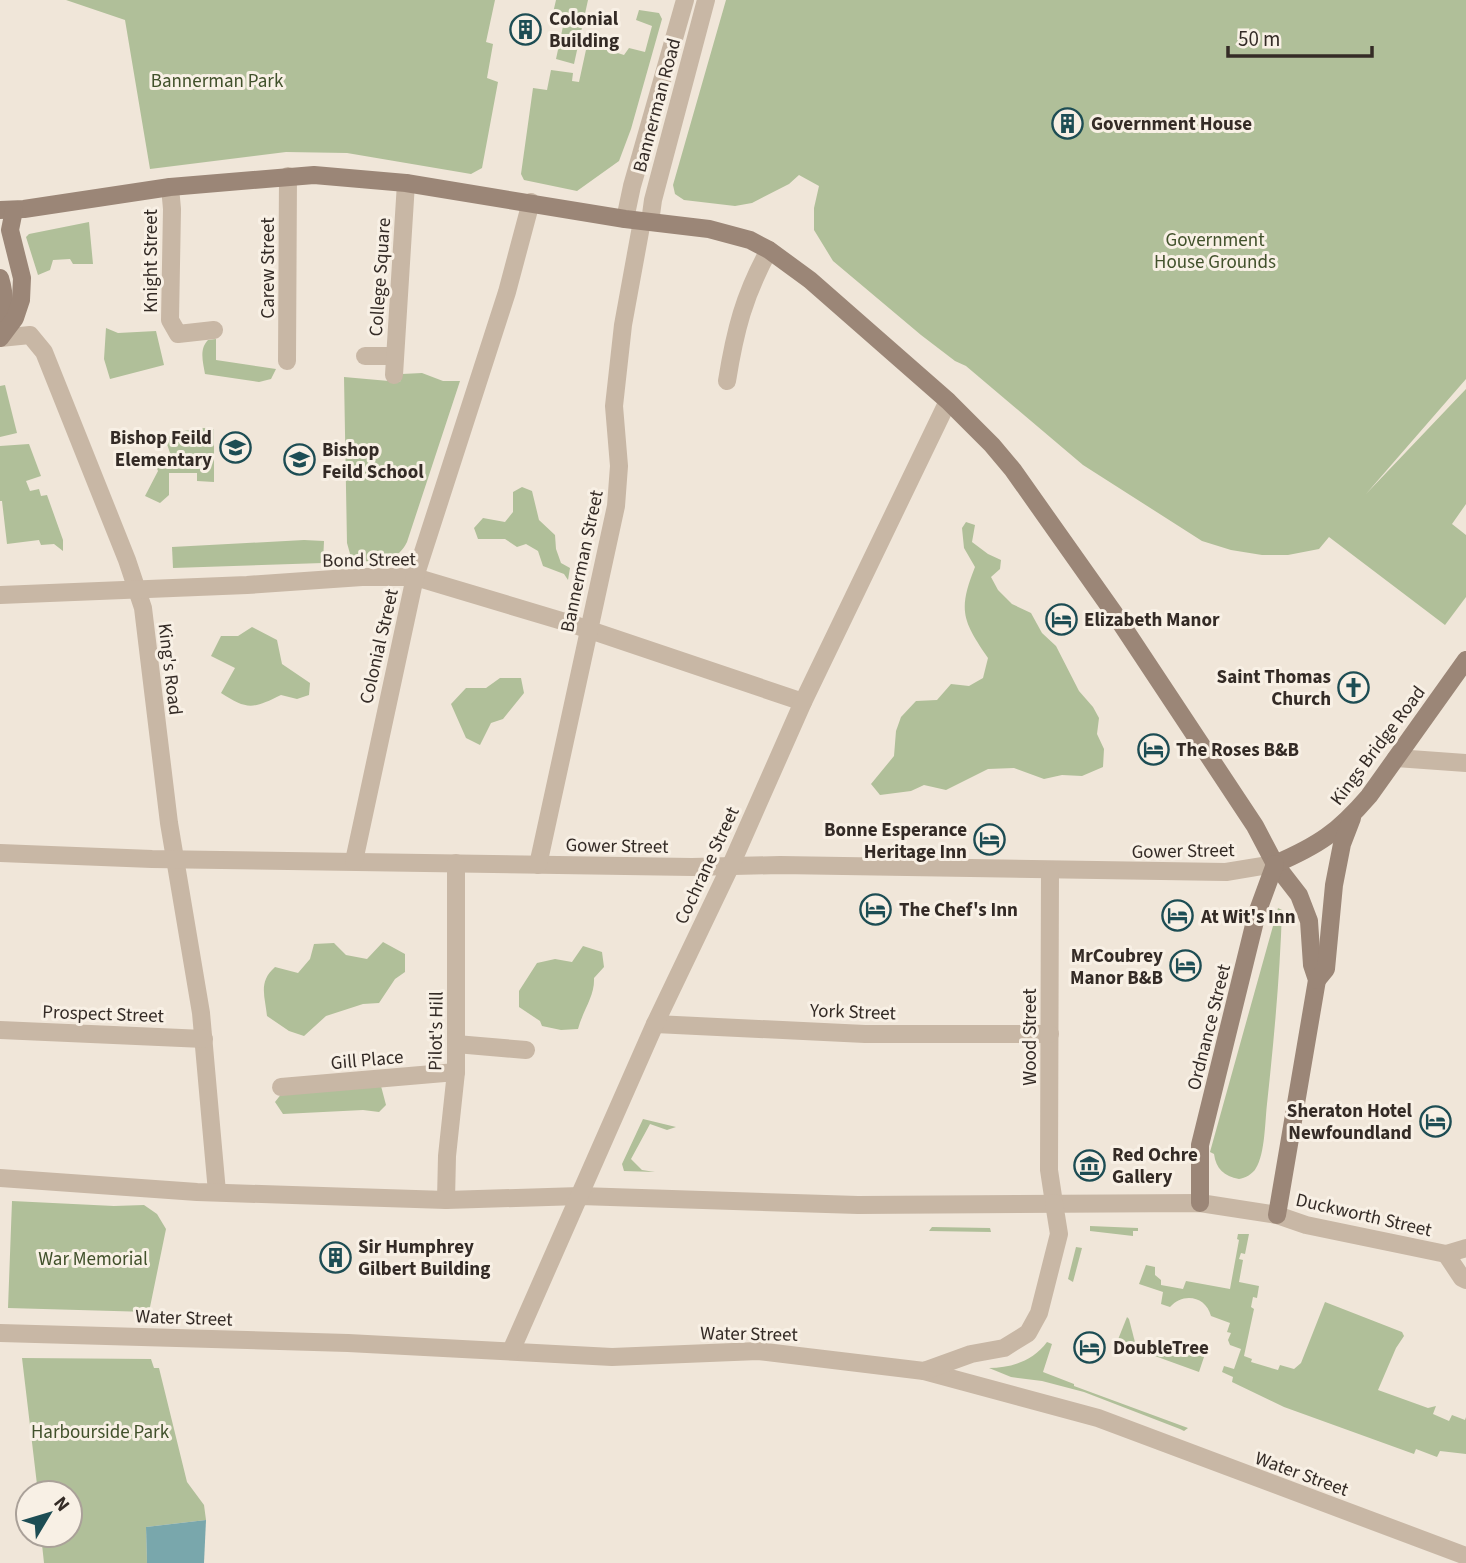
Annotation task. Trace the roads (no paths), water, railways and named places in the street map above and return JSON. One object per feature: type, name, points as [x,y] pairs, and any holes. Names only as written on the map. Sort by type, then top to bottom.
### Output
[{"type":"main road","points":[[0,338],[15,318],[21,300],[22,278],[7,210],[170,187],[314,175],[406,183],[730,233],[769,250],[810,280],[948,401],[992,445],[1114,613],[1249,816],[1275,864],[1303,901],[1311,933],[1312,965],[1317,980],[1277,1215]]},
{"type":"main road","points":[[0,278],[4,291],[4,319],[0,338]]},
{"type":"main road","name":"Kings Bridge Road","points":[[1275,864],[1314,847],[1332,835],[1353,815],[1466,660]]},
{"type":"main road","points":[[1317,980],[1326,969],[1335,875],[1353,815]]},
{"type":"main road","name":"Ordnance Street","points":[[1200,1203],[1200,1145],[1257,913],[1275,864]]},
{"type":"street","name":"Bannerman Road","points":[[639,221],[632,186],[685,0]]},
{"type":"street","name":"Bannerman Road","points":[[639,221],[653,200],[706,0]]},
{"type":"street","name":"Carew Street","points":[[287,360],[288,176]]},
{"type":"street","name":"College Square","points":[[394,374],[406,183]]},
{"type":"street","name":"Knight Street","points":[[170,187],[170,320],[181,341],[214,330]]},
{"type":"street","name":"Colonial Street","points":[[354,861],[415,577],[507,292],[531,202]]},
{"type":"street","name":"Bannerman Street","points":[[538,865],[617,496],[619,467],[614,406],[639,221]]},
{"type":"street","points":[[727,381],[733,341],[744,301],[769,250]]},
{"type":"street","name":"King's Road","points":[[0,338],[30,335],[44,352],[123,548],[143,608],[176,859],[204,1038],[217,1192]]},
{"type":"street","points":[[365,356],[395,356]]},
{"type":"street","name":"Cochrane Street","points":[[511,1351],[655,1024],[731,865],[803,702],[948,401]]},
{"type":"street","name":"Bond Street","points":[[0,596],[247,586],[362,577],[415,577],[589,630],[803,702]]},
{"type":"street","points":[[1396,758],[1466,763]]},
{"type":"street","name":"Gower Street","points":[[0,853],[176,859],[1050,871],[1226,872],[1275,864]]},
{"type":"street","name":"Pilot's Hill","points":[[446,1199],[456,1072],[456,863]]},
{"type":"street","name":"Wood Street","points":[[924,1371],[971,1354],[1004,1348],[1028,1333],[1039,1313],[1059,1234],[1049,1170],[1050,871]]},
{"type":"street","name":"York Street","points":[[655,1024],[865,1034],[1050,1034]]},
{"type":"street","name":"Prospect Street","points":[[0,1030],[204,1038]]},
{"type":"street","points":[[456,1044],[526,1050]]},
{"type":"street","name":"Gill Place","points":[[281,1087],[456,1072]]},
{"type":"street","name":"Duckworth Street","points":[[0,1178],[217,1192],[446,1199],[580,1195],[858,1205],[1200,1203],[1277,1215],[1306,1225],[1446,1254],[1466,1280]]},
{"type":"street","points":[[1446,1254],[1466,1248]]},
{"type":"street","name":"Water Street","points":[[0,1333],[348,1343],[612,1357],[758,1351],[924,1371],[1098,1418],[1466,1556]]},
{"type":"water","points":[[206,1520],[204,1563],[147,1563],[146,1527]]},
{"type":"place","name":"Colonial Building","points":[[526,29]]},
{"type":"place","name":"Government House","points":[[1068,123]]},
{"type":"place","name":"Bishop Feild Elementary","points":[[235,448]]},
{"type":"place","name":"Bishop Feild School","points":[[299,460]]},
{"type":"place","name":"Elizabeth Manor","points":[[1061,619]]},
{"type":"place","name":"Saint Thomas Church","points":[[1354,687]]},
{"type":"place","name":"The Roses B&B","points":[[1153,749]]},
{"type":"place","name":"Bonne Esperance Heritage Inn","points":[[990,840]]},
{"type":"place","name":"The Chef's Inn","points":[[876,909]]},
{"type":"place","name":"At Wit's Inn","points":[[1178,916]]},
{"type":"place","name":"MrCoubrey Manor B&B","points":[[1186,966]]},
{"type":"place","name":"Sheraton Hotel Newfoundland","points":[[1435,1121]]},
{"type":"place","name":"Red Ochre Gallery","points":[[1089,1165]]},
{"type":"place","name":"Sir Humphrey Gilbert Building","points":[[335,1257]]},
{"type":"place","name":"DoubleTree","points":[[1090,1347]]},
{"type":"park label","name":"Bannerman Park","points":[[217,80]]},
{"type":"park label","name":"Government House Grounds","points":[[1215,250]]},
{"type":"park label","name":"War Memorial","points":[[93,1258]]},
{"type":"park label","name":"Harbourside Park","points":[[100,1431]]}]
